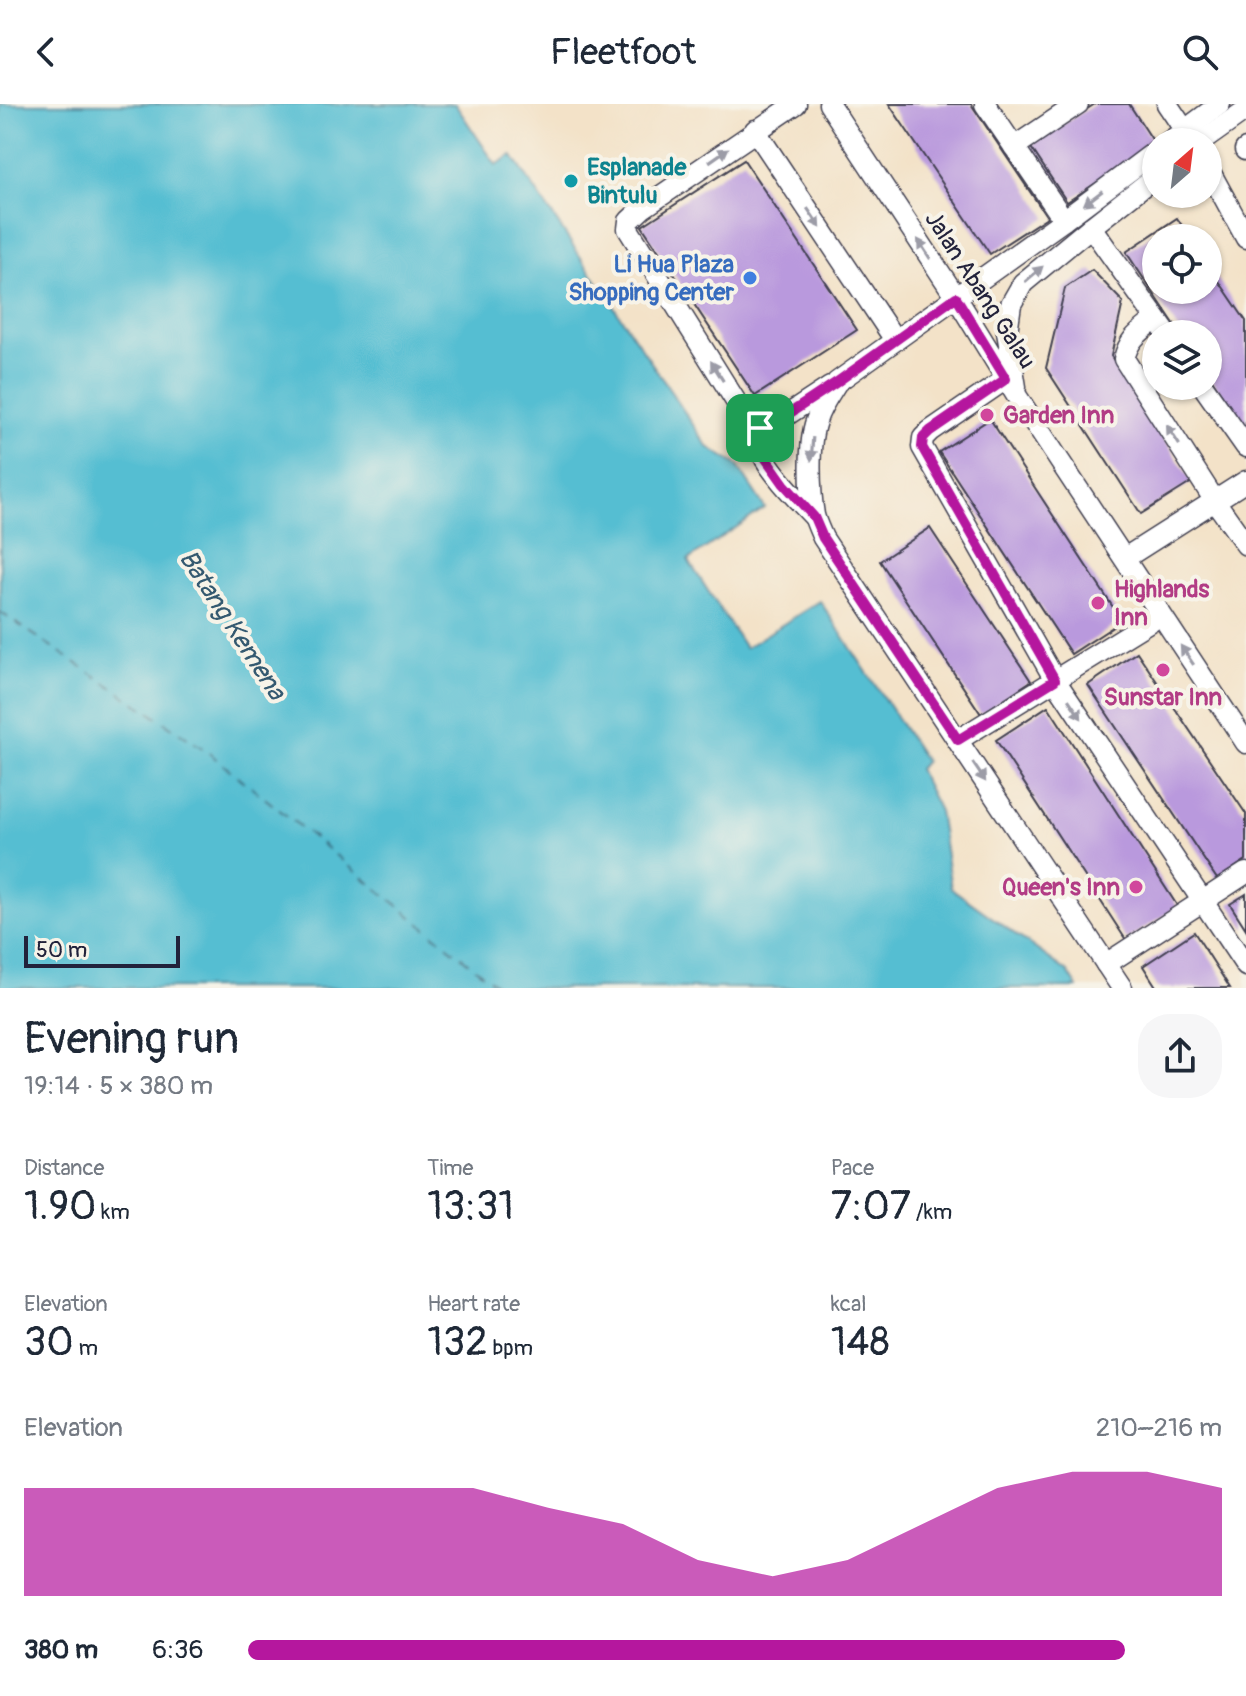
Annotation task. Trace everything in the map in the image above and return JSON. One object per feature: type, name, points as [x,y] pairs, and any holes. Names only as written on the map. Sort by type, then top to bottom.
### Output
[{"type":"street","points":[[760,428],[745,416],[628,229],[629,221],[643,208],[796,104]]},
{"type":"street","name":"Jalan Abang Galau","points":[[829,104],[1246,743]]},
{"type":"street","points":[[1014,147],[1078,104]]},
{"type":"street","points":[[1167,104],[1181,128]]},
{"type":"street","points":[[1197,128],[1220,104]]},
{"type":"street","points":[[988,105],[1064,220]]},
{"type":"street","points":[[1214,128],[1244,116]]},
{"type":"street","points":[[755,130],[895,340]]},
{"type":"street","points":[[760,428],[775,423],[837,382],[1142,162]]},
{"type":"street","points":[[1018,398],[1007,332],[1011,304],[1023,283],[1142,187]]},
{"type":"street","points":[[1222,194],[1246,238]]},
{"type":"street","points":[[1091,227],[1157,320]]},
{"type":"street","points":[[1142,334],[1134,337],[1124,359],[1142,387]]},
{"type":"street","points":[[1006,379],[930,431],[923,438],[922,447],[1055,680],[1246,966]]},
{"type":"street","points":[[814,517],[811,471],[815,423],[822,404],[837,382]]},
{"type":"street","points":[[1150,400],[1246,545]]},
{"type":"street","points":[[1213,400],[1246,447]]},
{"type":"street","points":[[760,428],[762,453],[784,484],[814,517],[823,538],[1122,988]]},
{"type":"street","points":[[1125,558],[1246,481]]},
{"type":"street","points":[[958,740],[1160,615]]},
{"type":"street","points":[[1106,964],[1246,873]]},
{"type":"water","name":"Batang Kemena","points":[[0,104],[455,104],[496,165],[512,155],[708,447],[737,465],[765,508],[688,560],[745,648],[820,601],[925,761],[918,769],[939,811],[951,888],[1068,972],[1078,988],[0,988]]},
{"type":"building","points":[[889,104],[971,104],[1047,217],[990,254]]},
{"type":"building","points":[[1095,104],[1129,104],[1145,128],[1142,128],[1142,153],[1067,202],[1030,146]]},
{"type":"building","name":"Li Hua Plaza Shopping Center","points":[[744,160],[857,330],[755,396],[642,226]]},
{"type":"building","points":[[1142,241],[1142,276],[1126,252]]},
{"type":"building","points":[[1092,270],[1123,302],[1111,356],[1192,482],[1141,514],[1046,368],[1065,288]]},
{"type":"building","points":[[1222,286],[1246,321],[1246,430],[1222,395],[1222,320],[1172,320],[1161,304],[1222,304]]},
{"type":"building","points":[[990,419],[1122,621],[1071,654],[939,452]]},
{"type":"building","points":[[930,528],[1031,681],[981,714],[880,561]]},
{"type":"building","points":[[1137,652],[1246,814],[1246,860],[1217,879],[1088,685]]},
{"type":"building","points":[[1048,706],[1178,907],[1126,940],[996,740]]},
{"type":"building","points":[[1246,894],[1246,929],[1230,904]]},
{"type":"building","points":[[1194,932],[1230,988],[1157,988],[1143,966]]},
{"type":"ferry route","points":[[0,612],[204,749],[500,988]]},
{"type":"place","name":"Esplanade Bintulu","points":[[571,181]]},
{"type":"place","name":"Li Hua Plaza Shopping Center","points":[[750,278]]},
{"type":"place","name":"Garden Inn","points":[[987,415]]},
{"type":"place","name":"Highlands Inn","points":[[1098,603]]},
{"type":"place","name":"Sunstar Inn","points":[[1163,670]]},
{"type":"place","name":"Queen's Inn","points":[[1136,887]]},
{"type":"route","points":[[956,297],[1006,379],[930,431],[923,438],[922,447],[1055,680],[958,740],[823,538],[814,517],[767,461],[759,442],[760,428],[775,423],[837,382],[956,297]]}]
